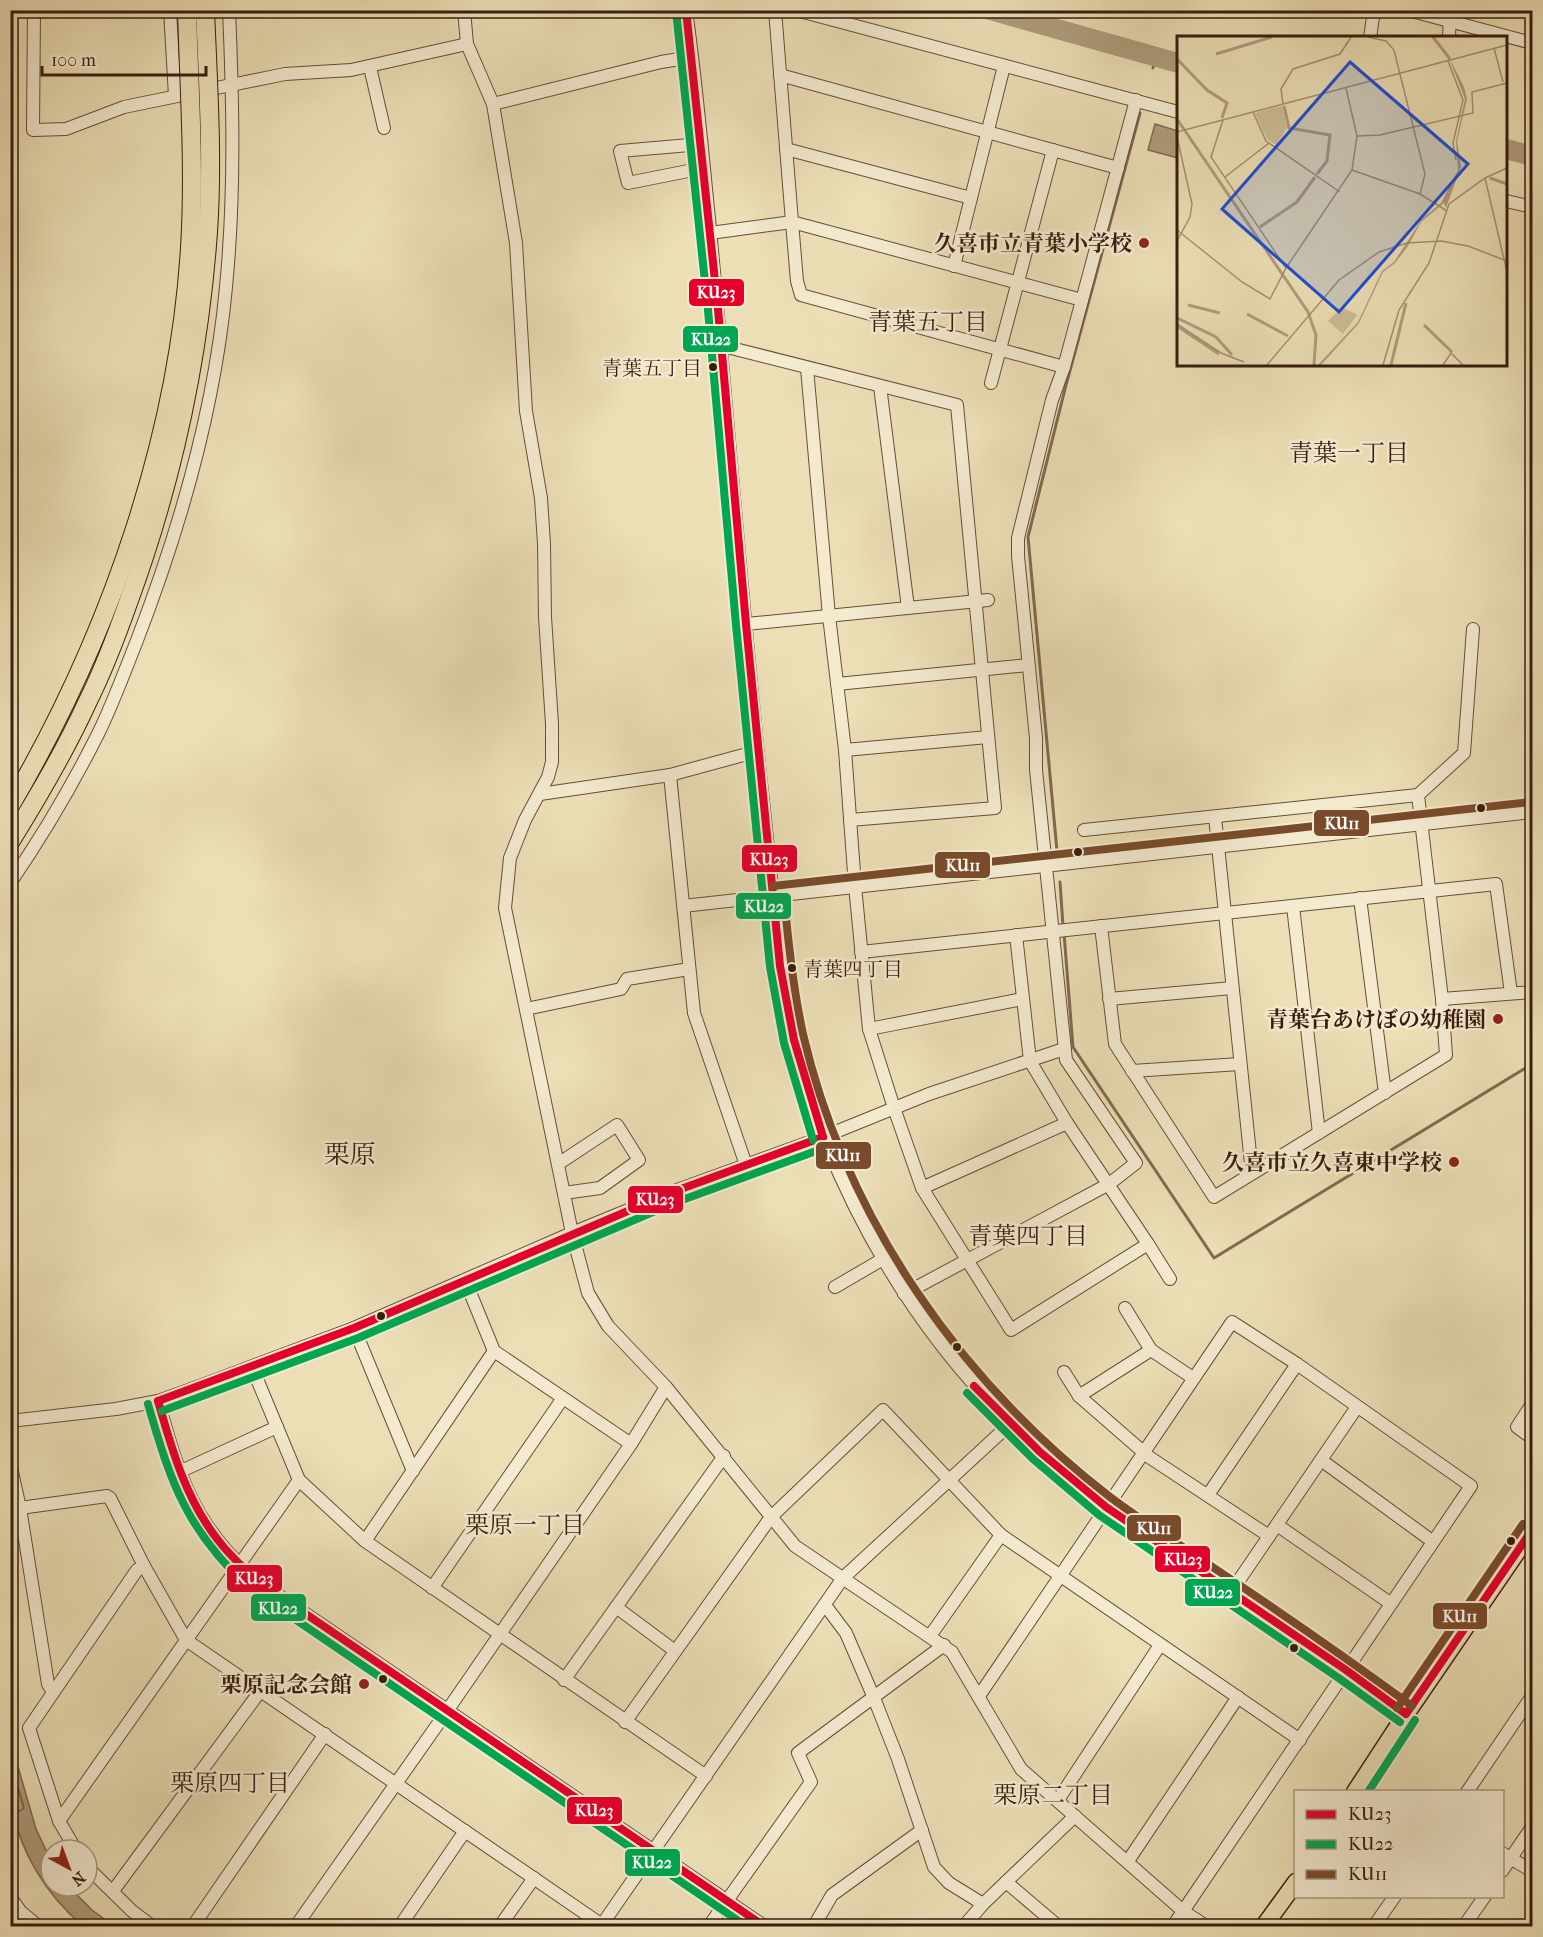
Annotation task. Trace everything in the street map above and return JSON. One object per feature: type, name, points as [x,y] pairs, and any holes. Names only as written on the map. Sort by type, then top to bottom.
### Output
[{"type":"highway","points":[[10,806],[71,694],[98,631],[135,530],[158,446],[179,341],[191,229],[187,10]]},
{"type":"highway","points":[[10,842],[68,743],[105,664],[152,534],[176,448],[196,343],[208,230],[209,109],[205,10]]},
{"type":"main road","points":[[1356,1790],[1406,1714],[1530,1538]]},
{"type":"main road","points":[[1264,1926],[1294,1885]]},
{"type":"street","points":[[34,10],[33,130],[66,129],[123,107],[285,74],[351,70],[467,44]]},
{"type":"street","points":[[170,10],[175,96]]},
{"type":"street","points":[[10,883],[41,835],[99,732],[147,615],[175,532],[200,439],[224,306],[230,236],[233,150],[229,10]]},
{"type":"street","points":[[464,10],[467,44],[493,104],[516,243],[526,411],[541,498],[552,724],[552,762],[548,777],[525,820],[510,858],[505,908],[572,1233],[588,1293],[608,1326],[666,1387],[795,1546],[952,1652],[1021,1769],[1183,1911],[1206,1926]]},
{"type":"street","points":[[686,10],[710,233],[780,966],[794,1040],[823,1137],[852,1202],[904,1294],[958,1367],[1010,1424],[1068,1477],[1106,1507],[1346,1670],[1406,1714]]},
{"type":"street","points":[[775,10],[797,281],[801,295],[1064,367]]},
{"type":"street","points":[[796,10],[1177,111]]},
{"type":"street","points":[[1370,36],[1374,10]]},
{"type":"street","points":[[1408,10],[1450,16],[1532,41]]},
{"type":"street","points":[[1449,36],[1450,16]]},
{"type":"street","points":[[493,104],[661,62],[692,57]]},
{"type":"street","points":[[954,266],[1004,66]]},
{"type":"street","points":[[369,67],[384,128]]},
{"type":"street","points":[[780,75],[1118,168]]},
{"type":"street","points":[[904,1294],[1109,1184],[1136,1162],[1066,1060],[1036,770],[1036,738],[1018,538],[1052,400],[1064,367],[1137,100]]},
{"type":"street","points":[[701,144],[620,151],[628,183],[703,168]]},
{"type":"street","points":[[786,149],[971,198]]},
{"type":"street","points":[[990,383],[1053,150]]},
{"type":"street","points":[[1507,201],[1533,207]]},
{"type":"street","points":[[710,233],[792,222],[1082,300]]},
{"type":"street","points":[[731,348],[957,405],[982,601],[981,669],[995,808],[850,820]]},
{"type":"street","points":[[807,368],[829,616],[845,750],[869,1029],[922,1188],[1011,1330],[1149,1244]]},
{"type":"street","points":[[880,386],[908,608]]},
{"type":"street","points":[[746,624],[982,601]]},
{"type":"street","points":[[1084,830],[1418,795],[1464,753],[1473,628]]},
{"type":"street","points":[[837,684],[1028,665]]},
{"type":"street","points":[[845,750],[988,737]]},
{"type":"street","points":[[540,794],[670,775],[758,753]]},
{"type":"street","points":[[670,775],[694,1013],[746,1165]]},
{"type":"street","points":[[1101,926],[1114,1044],[1214,1197],[1446,1055],[1442,999],[1418,795]]},
{"type":"street","points":[[683,906],[1533,812]]},
{"type":"street","points":[[1215,817],[1252,1173]]},
{"type":"street","points":[[861,952],[1496,884],[1511,993]]},
{"type":"street","points":[[1360,898],[1385,1093]]},
{"type":"street","points":[[1293,906],[1319,1133]]},
{"type":"street","points":[[1016,934],[1030,1060],[1067,1123],[1149,1244],[1170,1280]]},
{"type":"street","points":[[526,1009],[621,989],[627,979],[689,969]]},
{"type":"street","points":[[1109,999],[1232,988]]},
{"type":"street","points":[[1442,999],[1533,992]]},
{"type":"street","points":[[869,1029],[1023,999]]},
{"type":"street","points":[[10,1421],[116,1409],[158,1401],[354,1328],[677,1190],[823,1137],[929,1094],[1064,1049]]},
{"type":"street","points":[[1132,1071],[1240,1064]]},
{"type":"street","points":[[922,1188],[1067,1123]]},
{"type":"street","points":[[558,1164],[617,1125],[639,1160],[600,1188],[564,1193]]},
{"type":"street","points":[[835,1287],[884,1259]]},
{"type":"street","points":[[465,1280],[494,1351],[631,1444]]},
{"type":"street","points":[[1125,1308],[1151,1350],[1193,1378]]},
{"type":"street","points":[[979,1696],[1232,1322],[1297,1364],[1471,1486],[1173,1926]]},
{"type":"street","points":[[354,1328],[413,1471]]},
{"type":"street","points":[[1078,1396],[1151,1350]]},
{"type":"street","points":[[365,1541],[494,1351]]},
{"type":"street","points":[[1208,1495],[1297,1364]]},
{"type":"street","points":[[252,1367],[299,1480],[365,1541],[706,1776]]},
{"type":"street","points":[[1064,1372],[1078,1396],[1143,1452],[1269,1536]]},
{"type":"street","points":[[296,1926],[500,1635],[631,1444],[666,1387]]},
{"type":"street","points":[[432,1588],[563,1398]]},
{"type":"street","points":[[158,1401],[179,1472],[194,1507],[206,1526],[240,1566],[256,1580],[764,1926]]},
{"type":"street","points":[[1533,1404],[1517,1427],[1533,1438]]},
{"type":"street","points":[[1231,1592],[1357,1407]]},
{"type":"street","points":[[625,1722],[771,1517],[883,1410],[1001,1535],[1300,1740]]},
{"type":"street","points":[[20,1508],[107,1496],[110,1498],[144,1566],[186,1640],[602,1926],[843,1578],[1010,1424]]},
{"type":"street","points":[[179,1472],[277,1427]]},
{"type":"street","points":[[564,1680],[724,1456]]},
{"type":"street","points":[[1321,1460],[1432,1541]]},
{"type":"street","points":[[10,1463],[20,1508],[48,1684],[52,1692]]},
{"type":"street","points":[[59,1821],[299,1480]]},
{"type":"street","points":[[1277,1525],[1390,1603]]},
{"type":"street","points":[[930,1636],[1001,1535]]},
{"type":"street","points":[[69,1838],[59,1821],[29,1728],[137,1570],[144,1566]]},
{"type":"street","points":[[825,1605],[846,1633],[874,1698],[898,1759],[934,1867],[949,1883],[983,1904]]},
{"type":"street","points":[[616,1607],[675,1651]]},
{"type":"street","points":[[709,1926],[810,1782],[798,1753],[844,1716],[874,1698],[944,1645]]},
{"type":"street","points":[[1058,1800],[1161,1645]]},
{"type":"street","points":[[113,1891],[261,1690]]},
{"type":"street","points":[[1468,1790],[1533,1696]]},
{"type":"street","points":[[1128,1861],[1238,1697]]},
{"type":"street","points":[[193,1926],[325,1734]]},
{"type":"street","points":[[964,1926],[983,1904],[1075,1816]]},
{"type":"street","points":[[1533,1827],[1507,1856],[1533,1871]]},
{"type":"street","points":[[814,1926],[832,1896],[922,1830]]},
{"type":"street","points":[[400,1926],[465,1831]]},
{"type":"street","points":[[99,1878],[132,1911],[152,1926]]},
{"type":"street","points":[[500,1926],[534,1878]]},
{"type":"street","points":[[1006,1882],[1058,1926]]},
{"type":"street","points":[[10,1897],[21,1912],[38,1926]]},
{"type":"street","points":[[1374,1926],[1394,1898]]},
{"type":"street","points":[[1464,1926],[1484,1898]]},
{"type":"shaded area","points":[[10,11],[17,11],[17,51],[11,53]]},
{"type":"water","points":[[1155,124],[1177,131],[1177,158],[1148,150]]},
{"type":"water","points":[[10,1739],[40,1838],[39,1876],[28,1856],[15,1822],[9,1780]]},
{"type":"water","points":[[55,1898],[80,1898],[114,1926],[83,1926]]},
{"type":"waterway","points":[[990,10],[1177,63]]},
{"type":"waterway","points":[[1153,68],[1156,56]]},
{"type":"waterway","points":[[1057,851],[1028,537],[1065,389],[1140,113]]},
{"type":"waterway","points":[[1507,149],[1532,156]]},
{"type":"waterway","points":[[1060,882],[1063,926]]},
{"type":"waterway","points":[[1064,933],[1073,1047],[1214,1258],[1532,1064]]},
{"type":"transit line","name":"KU23","points":[[686,10],[718,309],[780,966],[794,1040],[823,1137]]},
{"type":"transit line","name":"KU22","points":[[676,11],[708,310],[770,967],[784,1043],[813,1140]]},
{"type":"transit line","name":"KU11","points":[[773,886],[1531,802]]},
{"type":"transit line","name":"KU11","points":[[784,895],[799,1017],[822,1102],[848,1168],[880,1231],[917,1292],[959,1349],[1005,1402],[1056,1452],[1110,1497],[1412,1706]]},
{"type":"transit line","name":"KU23","points":[[158,1401],[354,1328],[670,1193],[823,1137]]},
{"type":"transit line","name":"KU22","points":[[162,1411],[358,1338],[674,1203],[827,1147]]},
{"type":"transit line","name":"KU23","points":[[974,1386],[1040,1452],[1106,1507],[1346,1670],[1406,1714]]},
{"type":"transit line","name":"KU22","points":[[967,1393],[1033,1459],[1099,1515],[1400,1722]]},
{"type":"transit line","name":"KU23","points":[[158,1401],[181,1474],[197,1508],[231,1556],[256,1580],[764,1926]]},
{"type":"transit line","name":"KU22","points":[[148,1404],[165,1458],[184,1504],[210,1546],[249,1588],[746,1926]]},
{"type":"transit line","name":"KU11","points":[[1397,1708],[1523,1524]]},
{"type":"transit line","name":"KU23","points":[[1406,1714],[1532,1530]]},
{"type":"transit line","name":"KU22","points":[[1369,1790],[1415,1720]]},
{"type":"place","name":"久喜市立青葉小学校","points":[[1144,243]]},
{"type":"place","name":"青葉五丁目","points":[[713,367]]},
{"type":"place","name":"青葉四丁目","points":[[792,968]]},
{"type":"place","name":"青葉台あけぼの幼稚園","points":[[1498,1019]]},
{"type":"place","name":"久喜市立久喜東中学校","points":[[1454,1162]]},
{"type":"place","name":"栗原記念会館","points":[[364,1684]]},
{"type":"district","name":"青葉五丁目","points":[[928,322]]},
{"type":"district","name":"青葉一丁目","points":[[1349,453]]},
{"type":"district","name":"栗原","points":[[350,1154]]},
{"type":"district","name":"青葉四丁目","points":[[1028,1236]]},
{"type":"district","name":"栗原一丁目","points":[[525,1525]]},
{"type":"district","name":"栗原四丁目","points":[[230,1783]]},
{"type":"district","name":"栗原二丁目","points":[[1053,1795]]}]
